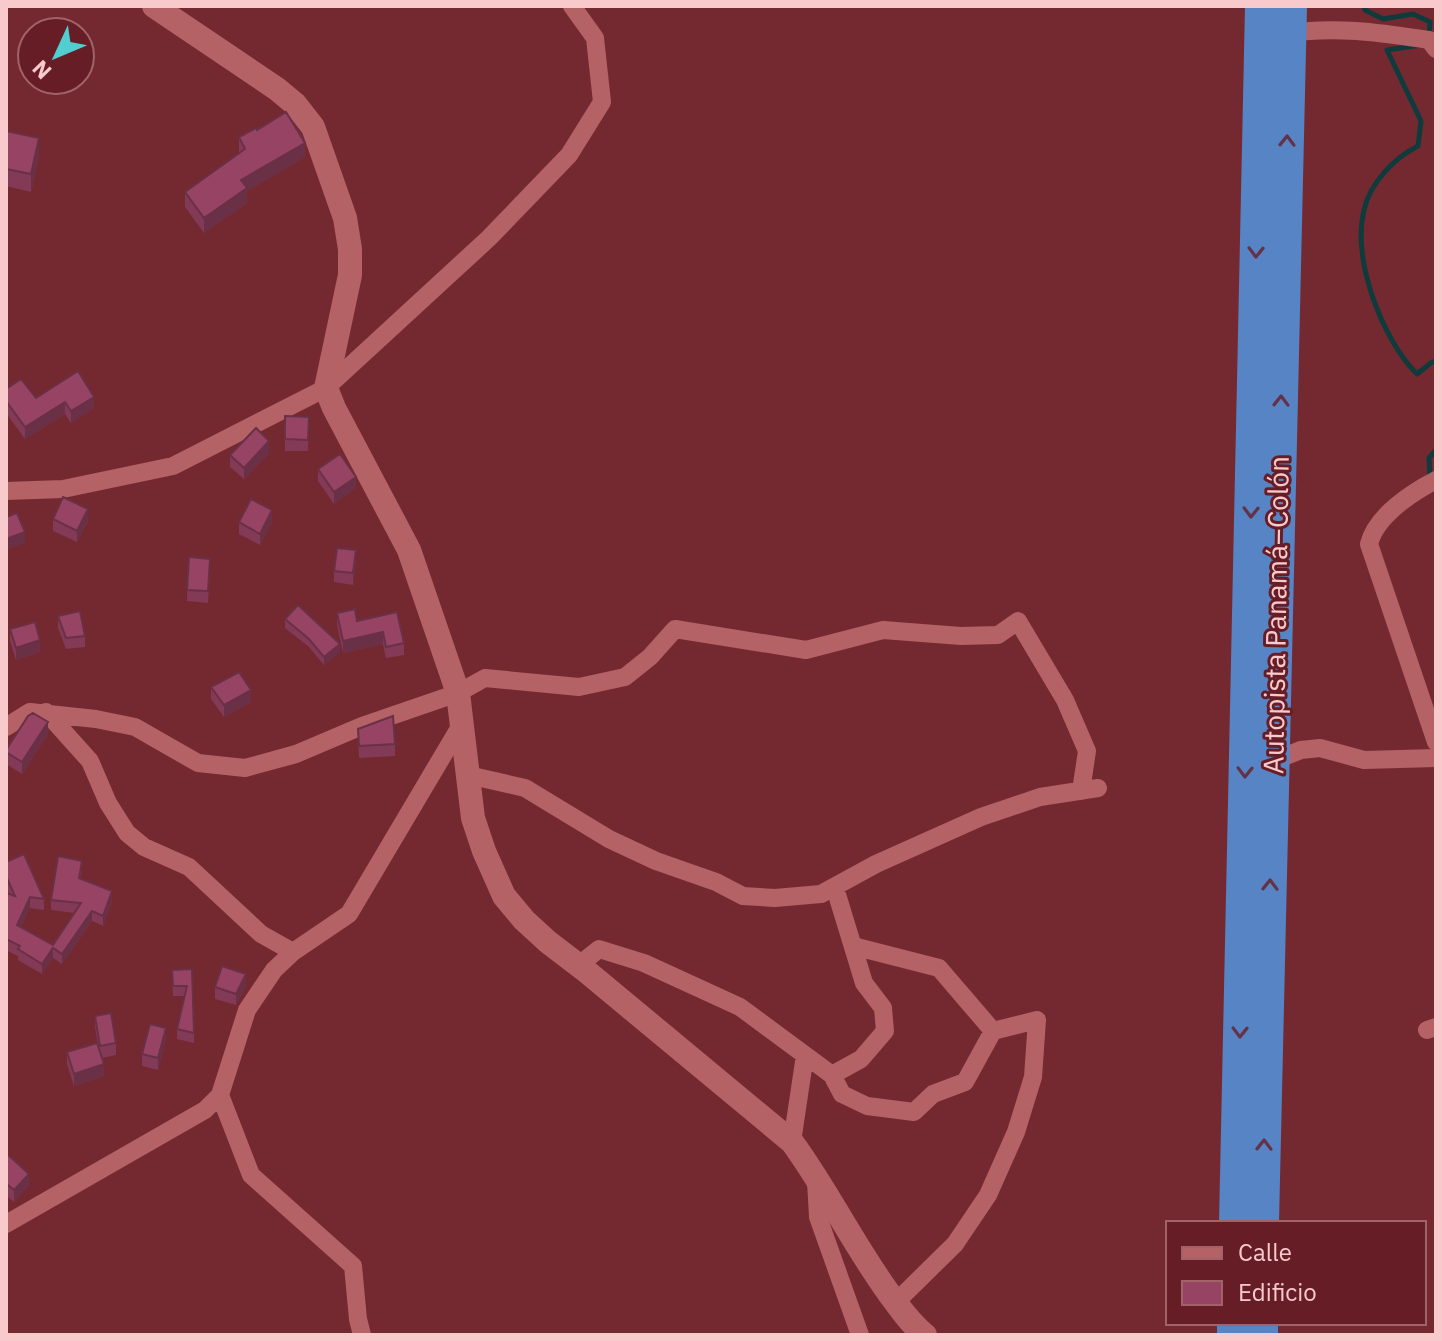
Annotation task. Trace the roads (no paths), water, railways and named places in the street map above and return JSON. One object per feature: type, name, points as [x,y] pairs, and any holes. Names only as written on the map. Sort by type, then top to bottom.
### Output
[{"type":"highway","name":"Autopista Panamá–Colón","points":[[1236,1221],[1262,6]]},
{"type":"highway","name":"Autopista Panamá–Colón","points":[[1262,1221],[1290,20]]},
{"type":"street","points":[[154,6],[277,89],[295,104],[313,127],[345,218],[350,249],[350,275],[326,388],[409,550],[458,693],[473,818],[504,896],[548,942],[792,1142],[816,1175],[875,1275],[916,1328],[925,1335]]},
{"type":"street","points":[[6,491],[63,489],[173,466],[326,388],[489,238],[569,155],[602,102],[595,38],[572,6]]},
{"type":"street","points":[[1290,20],[1323,28],[1429,40],[1436,49]]},
{"type":"street","points":[[1436,480],[1414,492],[1373,530],[1369,544],[1436,742]]},
{"type":"street","points":[[6,727],[30,712],[135,727],[198,763],[245,768],[296,754],[362,726],[458,693],[485,678],[579,687],[625,677],[650,657],[675,629],[806,650],[883,630],[961,636],[998,635],[1018,621],[1065,700],[1087,751],[1089,790],[1040,797],[981,817],[876,864],[821,894],[775,898],[743,896],[609,839],[525,788],[468,775]]},
{"type":"street","points":[[46,712],[90,761],[108,803],[127,833],[144,847],[189,867],[261,934],[293,952]]},
{"type":"street","points":[[6,1224],[205,1110],[220,1095],[247,1010],[274,970],[293,952],[349,914],[461,725]]},
{"type":"street","points":[[1273,761],[1301,750],[1320,748],[1364,760],[1436,758]]},
{"type":"street","points":[[832,1075],[861,1059],[885,1031],[883,1008],[864,983],[835,888]]},
{"type":"street","points":[[853,946],[939,968],[993,1031]]},
{"type":"street","points":[[579,965],[599,949],[644,963],[740,1007],[832,1075],[842,1094],[867,1106],[914,1112],[933,1094],[965,1082],[993,1031],[1037,1020],[1033,1077],[1016,1132],[988,1195],[955,1244],[896,1302]]},
{"type":"street","points":[[792,1142],[805,1055]]},
{"type":"street","points":[[220,1095],[251,1175],[353,1266],[362,1335]]},
{"type":"street","points":[[816,1175],[818,1217],[860,1335]]},
{"type":"waterway","points":[[1364,6],[1365,10],[1383,19],[1413,14],[1430,22],[1429,36]]},
{"type":"waterway","points":[[1421,45],[1387,50],[1421,121],[1418,146],[1392,164],[1372,190],[1364,210],[1362,252],[1373,298],[1392,341],[1404,359],[1417,374],[1436,362]]},
{"type":"waterway","points":[[1430,478],[1429,458],[1436,450]]}]
